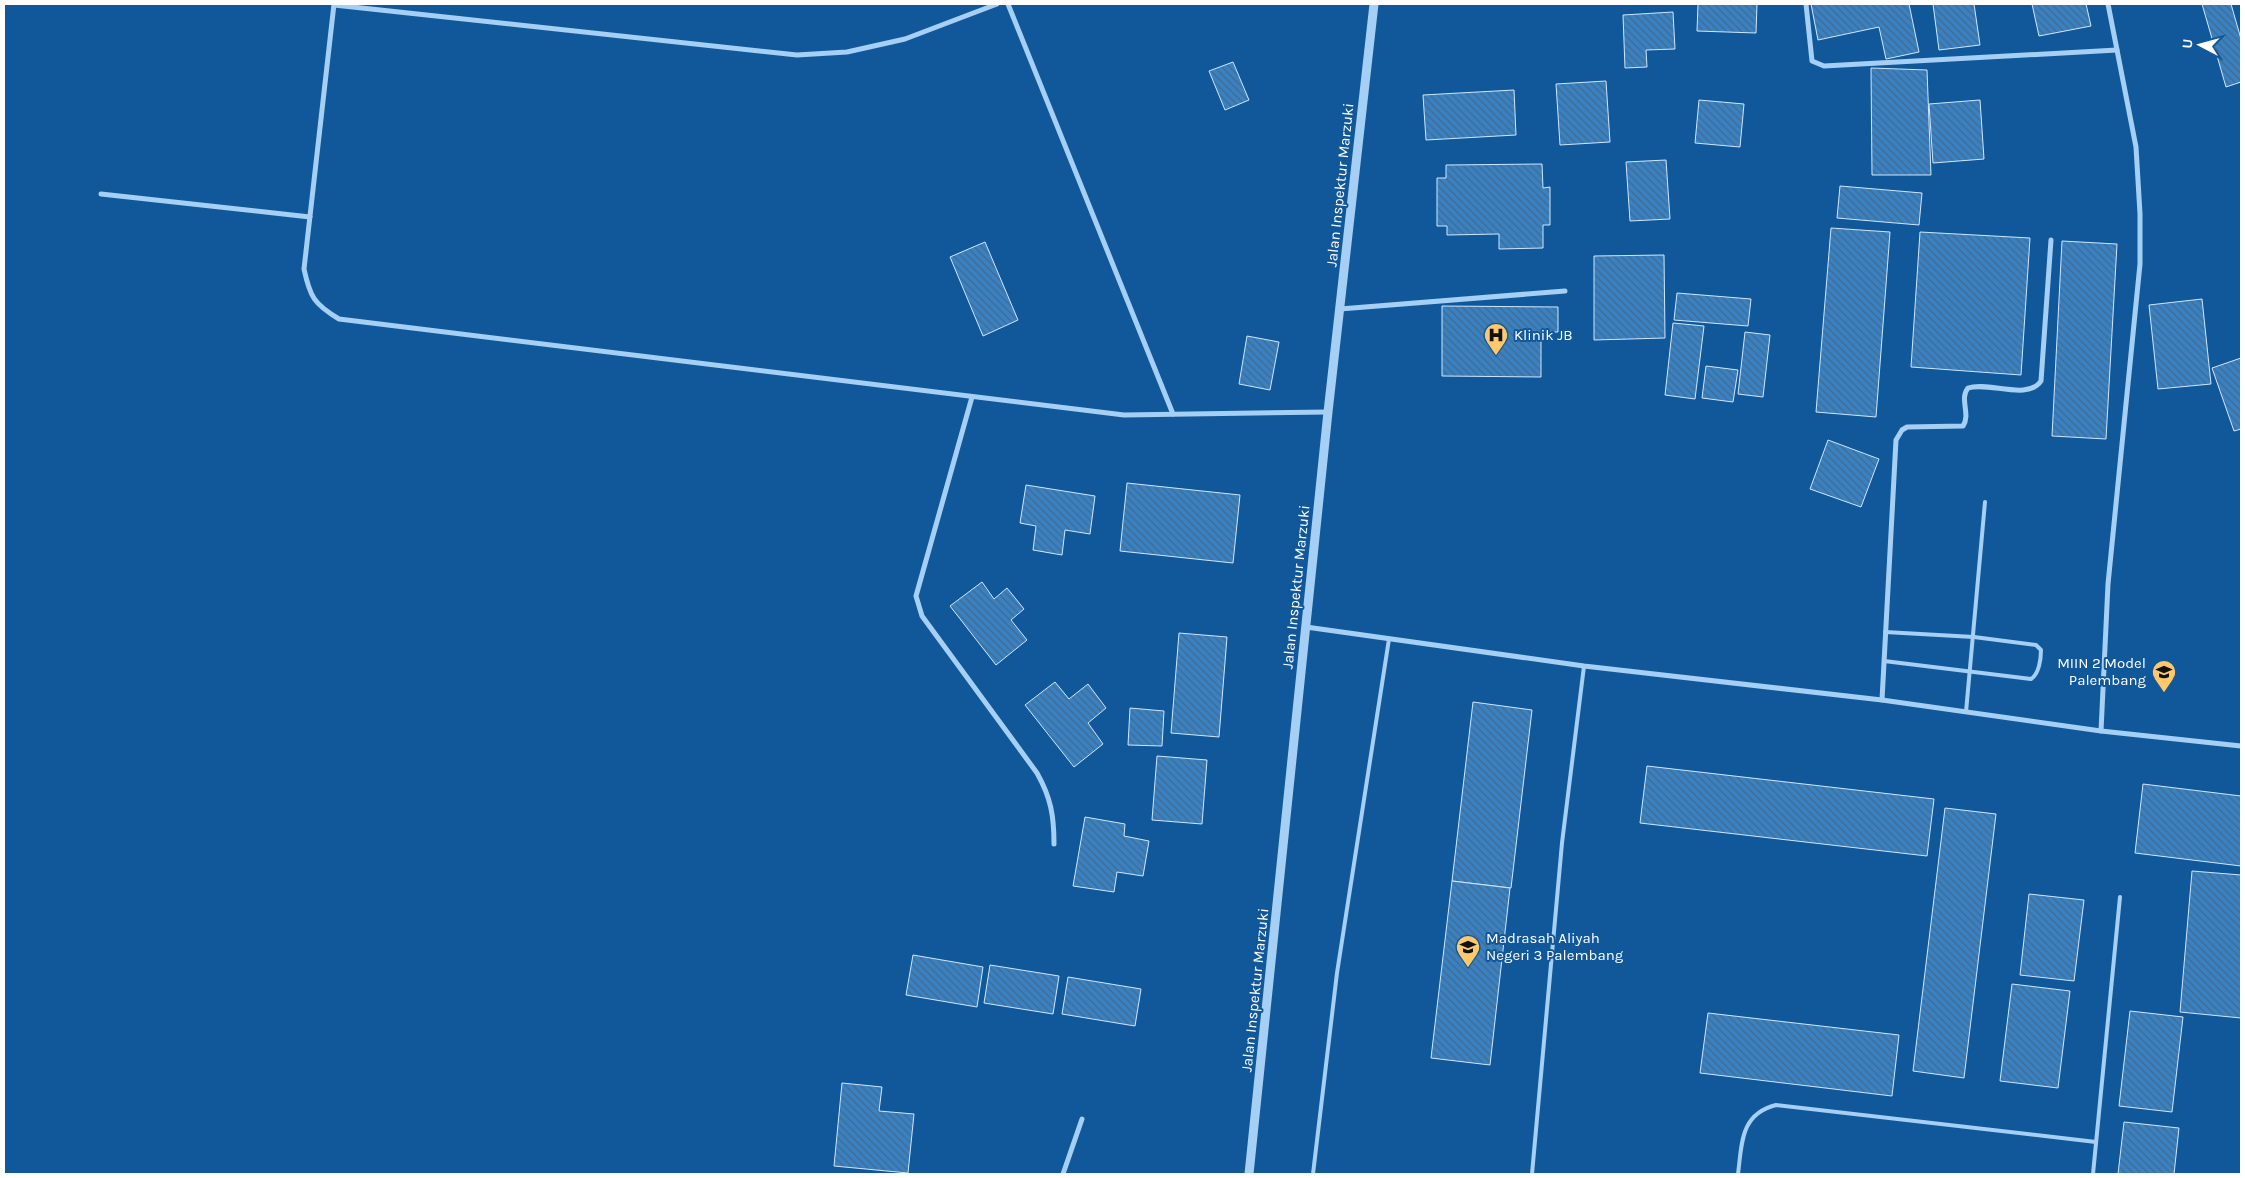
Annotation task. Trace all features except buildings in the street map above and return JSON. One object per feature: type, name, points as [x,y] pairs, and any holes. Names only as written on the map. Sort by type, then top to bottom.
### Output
[{"type":"street","points":[[997,4],[905,39],[847,52],[797,54],[334,4],[304,269],[308,290],[320,308],[339,319],[972,397],[1124,415],[1328,412]]},
{"type":"street","points":[[1008,4],[1173,414]]},
{"type":"street","name":"Jalan Inspektur Marzuki","points":[[1249,1174],[1328,412],[1374,4]]},
{"type":"street","points":[[1806,4],[1812,61],[1824,66],[2117,50]]},
{"type":"street","points":[[2101,731],[2108,584],[2140,264],[2140,214],[2136,147],[2108,4]]},
{"type":"street","points":[[102,194],[310,217]]},
{"type":"street","points":[[1882,700],[1896,440],[1898,435],[1907,428],[1963,426],[1966,418],[1964,395],[1968,388],[2029,390],[2038,385],[2041,381],[2051,240]]},
{"type":"street","points":[[1340,309],[1564,291]]},
{"type":"street","points":[[972,397],[916,596],[922,616],[1038,773],[1046,789],[1054,817],[1054,844]]},
{"type":"street","points":[[1306,627],[1584,666],[1882,700],[2101,731],[2241,746]]},
{"type":"street","points":[[1063,1174],[1082,1119]]},
{"type":"lane","points":[[1966,712],[1985,502]]},
{"type":"lane","points":[[1884,661],[2031,679],[2037,672],[2041,654],[2041,650],[2036,644],[1885,632]]},
{"type":"lane","points":[[1313,1174],[1338,973],[1389,639]]},
{"type":"lane","points":[[1532,1174],[1562,844],[1584,666]]},
{"type":"lane","points":[[2093,1174],[2120,898]]},
{"type":"lane","points":[[1738,1174],[1743,1135],[1751,1120],[1763,1108],[1776,1105],[2096,1142]]},
{"type":"place","name":"Klinik JB","points":[[1496,356]]},
{"type":"place","name":"MIIN 2 Model Palembang","points":[[2164,693]]},
{"type":"place","name":"Madrasah Aliyah Negeri 3 Palembang","points":[[1468,968]]}]
